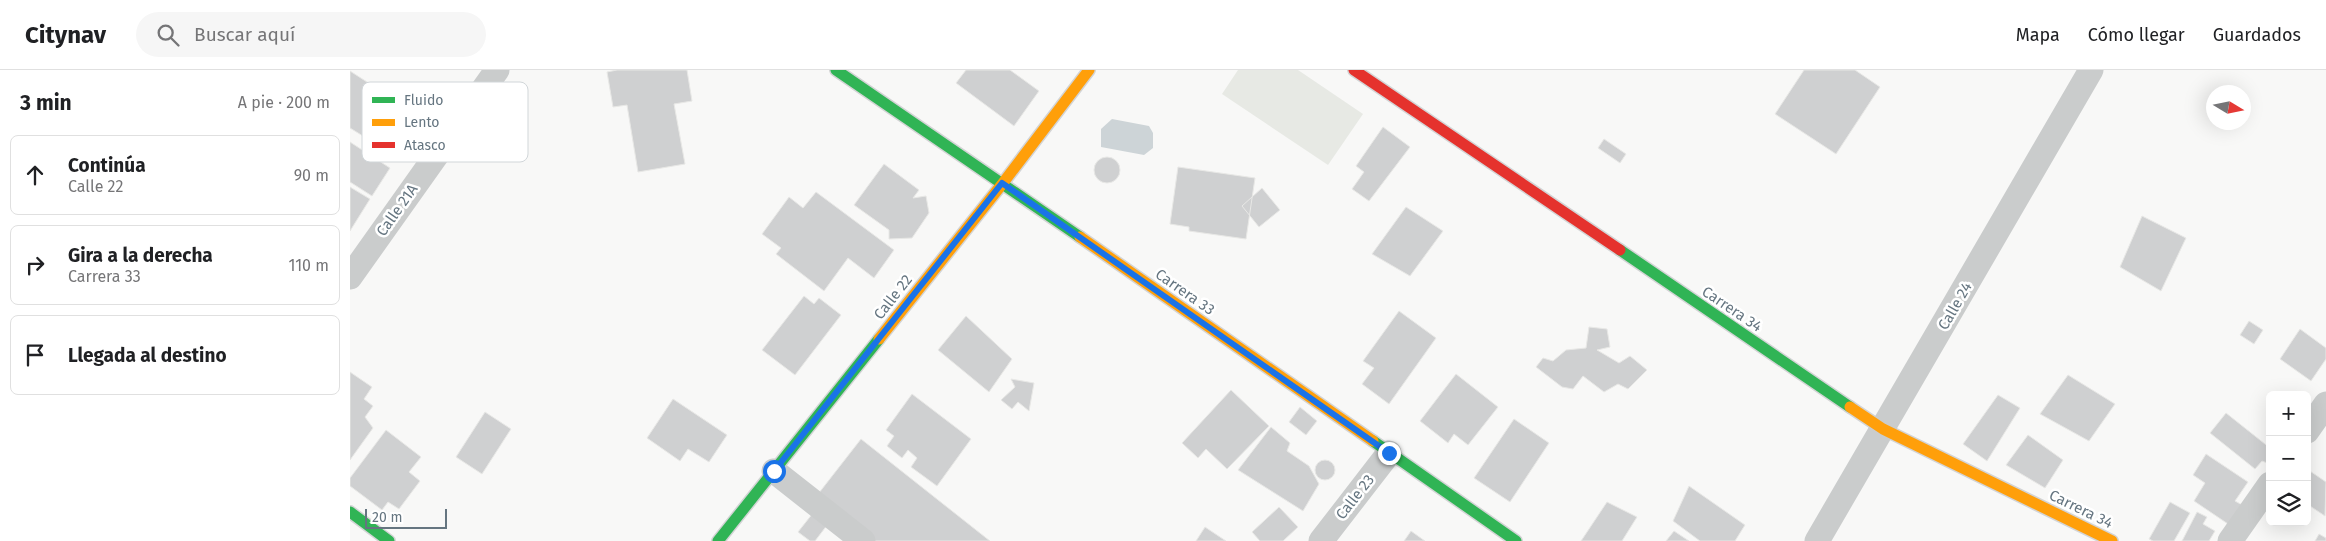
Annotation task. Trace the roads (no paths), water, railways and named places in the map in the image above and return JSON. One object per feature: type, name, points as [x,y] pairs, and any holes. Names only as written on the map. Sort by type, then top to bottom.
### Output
[{"type":"street","name":"Calle 21A","points":[[488,82],[497,70]]},
{"type":"street","name":"Carrera 33","points":[[836,70],[1002,183],[1516,541]]},
{"type":"street","name":"Calle 22","points":[[718,541],[1002,183],[1089,70]]},
{"type":"street","name":"Carrera 34","points":[[1354,70],[1883,429],[2112,541]]},
{"type":"street","name":"Calle 24","points":[[1818,541],[2091,70]]},
{"type":"street","name":"Calle 21A","points":[[350,277],[432,162]]},
{"type":"street","points":[[2311,425],[2326,404]]},
{"type":"street","name":"Calle 23","points":[[1321,541],[1389,453]]},
{"type":"street","points":[[774,471],[863,541]]},
{"type":"street","points":[[2230,541],[2266,490]]},
{"type":"street","points":[[350,512],[389,541]]}]
